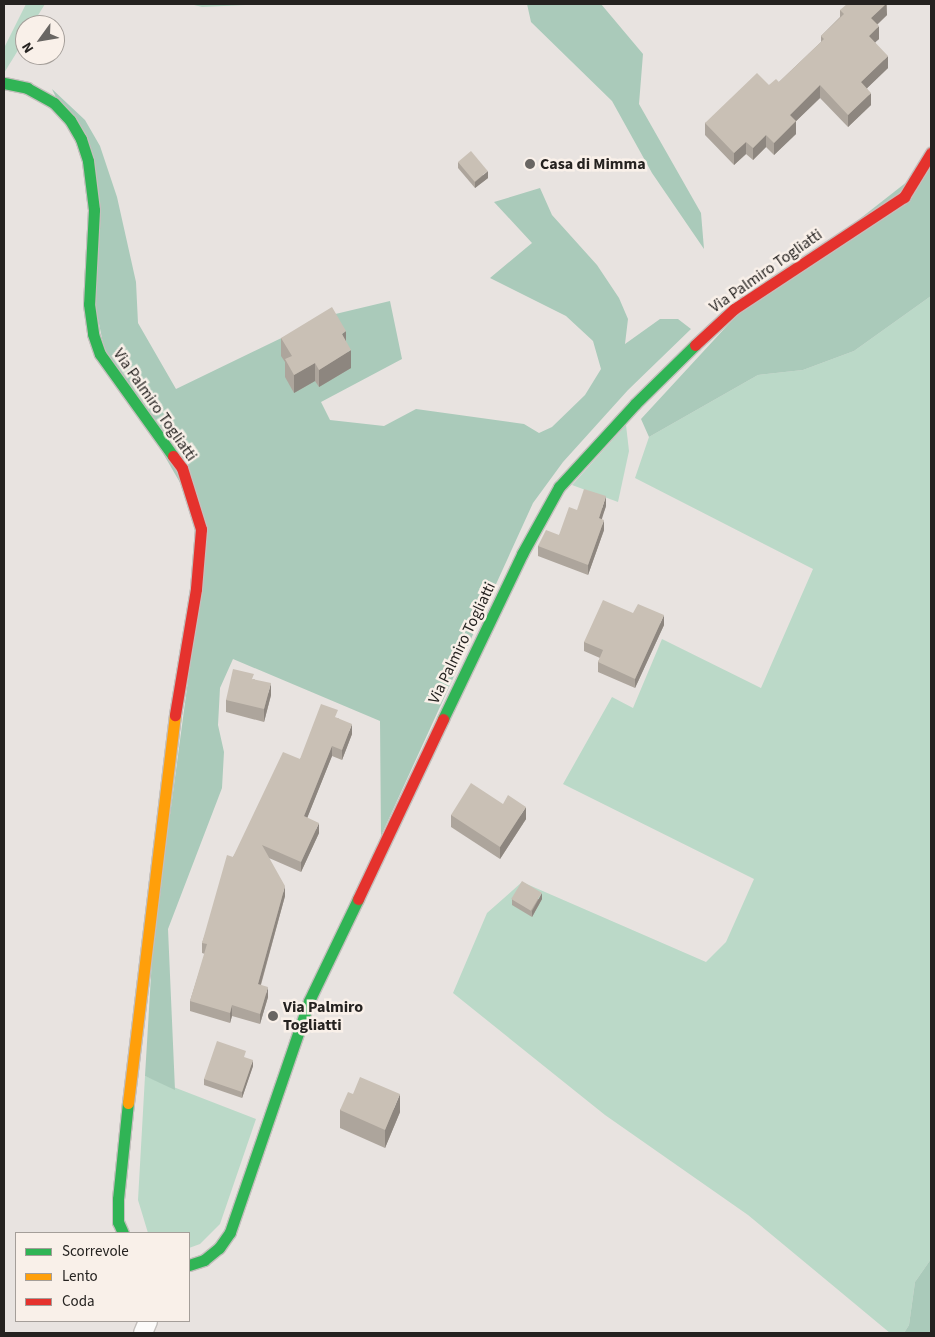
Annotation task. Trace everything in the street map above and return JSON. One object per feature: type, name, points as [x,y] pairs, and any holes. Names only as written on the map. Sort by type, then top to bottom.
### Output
[{"type":"street","name":"Via Palmiro Togliatti","points":[[4,83],[26,88],[54,104],[70,120],[81,139],[88,161],[94,210],[89,304],[93,334],[100,354],[182,468],[202,529],[196,589],[179,685],[127,1114],[118,1199],[118,1222],[123,1232]]},
{"type":"street","name":"Via Palmiro Togliatti","points":[[190,1265],[204,1260],[219,1248],[230,1232],[309,1001],[522,554],[559,487],[634,404],[714,326],[734,310],[904,197],[931,153]]},
{"type":"green space","points":[[26,4],[45,4],[38,15],[20,15]]},
{"type":"green space","points":[[190,4],[264,4],[202,7]]},
{"type":"green space","points":[[527,4],[601,4],[643,54],[639,104],[701,213],[704,249],[652,173],[612,101],[531,22]]},
{"type":"green space","points":[[15,26],[15,55],[4,73],[4,48]]},
{"type":"green space","points":[[52,89],[85,120],[100,146],[117,197],[136,282],[138,323],[176,389],[327,316],[390,301],[402,359],[321,402],[330,420],[384,426],[416,409],[524,424],[539,433],[552,427],[585,395],[601,369],[593,341],[566,316],[490,278],[532,243],[494,202],[540,188],[552,215],[597,265],[619,298],[628,319],[625,344],[660,319],[678,319],[691,329],[628,390],[563,462],[533,503],[381,836],[380,721],[233,659],[220,688],[218,725],[224,752],[222,788],[168,929],[175,1090],[145,1076],[153,942],[208,531],[105,353],[95,304],[96,181]]},
{"type":"green space","points":[[931,163],[931,296],[854,351],[803,370],[758,375],[649,437],[641,419],[737,315]]},
{"type":"green space","points":[[931,296],[931,1259],[915,1282],[909,1325],[904,1333],[890,1333],[748,1215],[605,1115],[453,993],[487,913],[522,882],[706,962],[726,942],[754,879],[563,784],[612,697],[633,708],[662,639],[761,688],[813,569],[635,478],[649,437],[758,375],[803,370],[854,351]]},
{"type":"green space","points":[[626,425],[629,451],[618,502],[572,485]]},
{"type":"green space","points":[[145,1076],[256,1119],[220,1224],[200,1244],[190,1248],[190,1232],[148,1232],[138,1200]]},
{"type":"green space","points":[[931,1259],[931,1333],[904,1333],[909,1325],[915,1282]]},
{"type":"building","points":[[847,4],[886,4],[871,18],[879,26],[869,36],[888,56],[861,82],[871,93],[848,115],[820,85],[790,115],[796,121],[774,143],[766,135],[753,148],[746,142],[734,153],[705,123],[757,73],[769,85],[776,79],[779,82],[824,39],[821,36],[844,14],[840,10]]},
{"type":"building","points":[[471,151],[488,171],[475,182],[458,162]]},
{"type":"building","points":[[332,307],[346,331],[342,334],[351,350],[319,370],[315,363],[294,375],[285,359],[292,356],[281,338]]},
{"type":"building","points":[[584,489],[606,496],[599,518],[604,520],[588,565],[538,546],[546,530],[559,535],[569,507],[577,510]]},
{"type":"building","points":[[603,600],[633,613],[638,604],[664,615],[635,679],[598,662],[603,650],[584,642]]},
{"type":"building","points":[[233,669],[254,674],[252,679],[271,683],[264,709],[226,700]]},
{"type":"building","points":[[321,704],[338,710],[335,717],[352,724],[342,750],[332,746],[304,816],[319,823],[301,862],[262,845],[285,886],[258,984],[268,987],[260,1014],[232,1005],[230,1013],[190,1001],[207,944],[202,943],[227,855],[233,857],[283,752],[300,759]]},
{"type":"building","points":[[471,783],[503,804],[508,795],[526,807],[500,847],[451,815]]},
{"type":"building","points":[[522,881],[542,893],[531,911],[511,899]]},
{"type":"building","points":[[217,1041],[246,1051],[244,1057],[253,1060],[242,1092],[204,1079]]},
{"type":"building","points":[[360,1077],[400,1094],[385,1130],[340,1110],[348,1092],[353,1094]]},
{"type":"traffic: fast","points":[[4,83],[27,88],[54,103],[70,120],[81,139],[88,161],[94,210],[89,304],[93,334],[100,354],[173,456]]},
{"type":"traffic: fast","points":[[443,719],[522,554],[559,487],[635,404],[695,345]]},
{"type":"traffic: fast","points":[[190,1265],[204,1260],[219,1248],[230,1232],[309,1001],[358,899]]},
{"type":"traffic: fast","points":[[123,1232],[118,1222],[118,1199],[128,1103]]},
{"type":"traffic: slow","points":[[128,1103],[175,715]]},
{"type":"traffic: jam","points":[[695,345],[734,309],[904,197],[931,153]]},
{"type":"traffic: jam","points":[[173,456],[182,468],[201,529],[196,589],[175,715]]},
{"type":"traffic: jam","points":[[358,899],[443,719]]},
{"type":"place","name":"Casa di Mimma","points":[[530,164]]},
{"type":"place","name":"Via Palmiro Togliatti","points":[[273,1016]]}]
